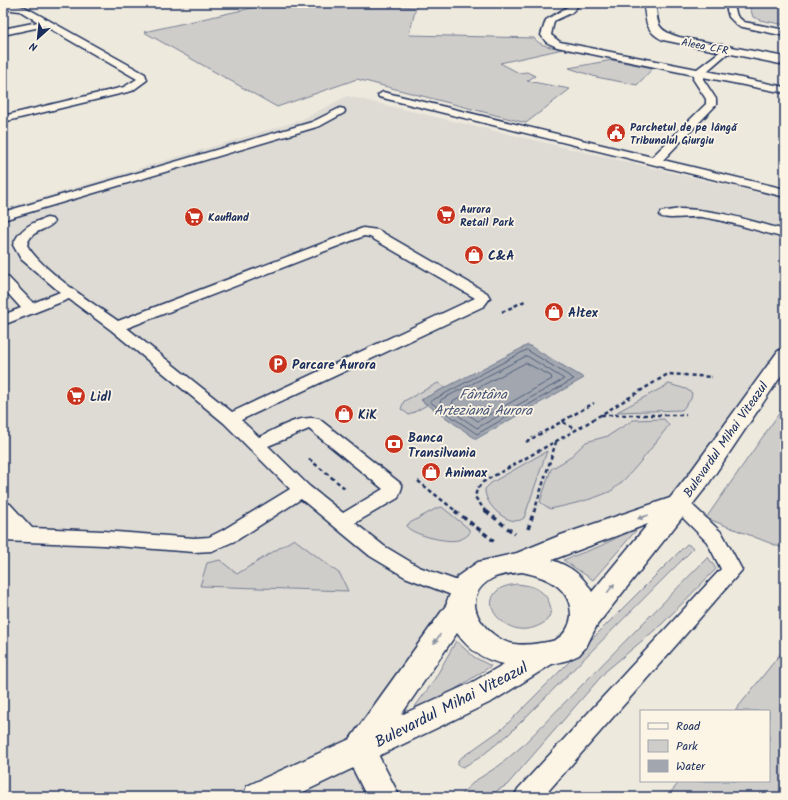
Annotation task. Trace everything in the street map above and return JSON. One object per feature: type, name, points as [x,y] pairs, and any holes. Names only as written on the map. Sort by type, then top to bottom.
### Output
[{"type":"main road","name":"Aleea CFR","points":[[650,3],[651,24],[653,30],[660,35],[726,50],[785,61]]},
{"type":"main road","name":"Bulevardul Mihai Viteazul","points":[[586,619],[680,504],[785,355]]},
{"type":"main road","name":"Bulevardul Mihai Viteazul","points":[[522,562],[570,542],[680,504]]},
{"type":"main road","points":[[522,562],[543,566],[554,571],[570,582],[578,591],[584,602],[586,619],[582,631],[574,642],[563,650],[542,657],[523,658],[504,654],[486,646],[472,635],[464,622],[461,599],[471,579],[485,569],[502,563],[522,562]]},
{"type":"main road","name":"Bulevardul Mihai Viteazul","points":[[360,751],[461,599]]},
{"type":"main road","name":"Bulevardul Mihai Viteazul","points":[[260,797],[482,692],[542,657]]},
{"type":"main road","points":[[360,751],[384,797]]},
{"type":"lane","points":[[573,3],[573,7],[568,11],[550,20],[546,35],[549,40],[557,44],[785,90]]},
{"type":"lane","points":[[729,3],[733,17],[741,24],[785,33]]},
{"type":"lane","points":[[3,6],[22,10],[141,76],[142,80],[128,89],[3,119]]},
{"type":"lane","points":[[3,32],[46,23]]},
{"type":"lane","points":[[655,161],[711,105],[711,99],[698,79],[699,73],[726,50]]},
{"type":"lane","points":[[383,95],[785,193]]},
{"type":"lane","points":[[3,216],[316,124],[340,111]]},
{"type":"lane","points":[[666,215],[681,212],[704,213],[785,234]]},
{"type":"lane","points":[[47,222],[38,225],[21,240],[20,245],[26,256],[70,293],[116,327],[230,419],[302,490],[377,551],[399,565],[461,599]]},
{"type":"lane","points":[[116,327],[363,232],[373,233],[482,296],[483,298],[479,302],[230,419]]},
{"type":"lane","points":[[3,280],[31,309]]},
{"type":"lane","points":[[3,320],[70,293]]},
{"type":"lane","points":[[256,445],[304,424],[314,423],[392,485],[394,489],[392,491],[342,522]]},
{"type":"lane","points":[[3,534],[103,538],[194,545],[212,544],[230,535],[302,490]]},
{"type":"lane","points":[[527,797],[732,570],[715,538],[680,504]]},
{"type":"lane","points":[[3,509],[27,535]]},
{"type":"path","points":[[496,315],[525,301]]},
{"type":"path","points":[[515,535],[481,507],[475,497],[476,489],[483,482],[556,442],[668,374],[712,377]]},
{"type":"path","points":[[526,442],[594,403]]},
{"type":"path","points":[[600,415],[686,415]]},
{"type":"path","points":[[562,422],[576,430]]},
{"type":"path","points":[[279,435],[368,507]]},
{"type":"path","points":[[508,537],[528,530],[556,442]]},
{"type":"path","points":[[415,479],[495,542],[502,539]]},
{"type":"shaded area","points":[[347,96],[785,199],[785,350],[677,500],[516,559],[455,595],[357,750],[383,797],[3,797],[3,209],[301,120]]},
{"type":"green space","points":[[274,3],[336,3],[416,7],[409,35],[534,38],[543,45],[563,49],[500,63],[519,73],[527,72],[535,76],[527,81],[570,89],[526,123],[357,79],[277,107],[144,32]]},
{"type":"green space","points":[[749,4],[785,5],[785,25],[760,20],[753,17]]},
{"type":"green space","points":[[612,60],[653,68],[637,85],[596,77],[569,68]]},
{"type":"green space","points":[[438,383],[445,388],[421,400],[427,405],[409,415],[401,409],[404,401]]},
{"type":"green space","points":[[669,384],[686,389],[692,393],[691,399],[682,410],[617,412]]},
{"type":"green space","points":[[785,405],[785,549],[706,518]]},
{"type":"green space","points":[[664,419],[669,425],[664,432],[632,472],[609,492],[587,500],[550,509],[540,502],[551,469],[568,459],[586,442],[608,436],[633,420]]},
{"type":"green space","points":[[547,451],[524,518],[518,521],[505,518],[499,514],[489,502],[485,489],[491,483]]},
{"type":"green space","points":[[442,507],[469,529],[469,534],[464,538],[453,541],[416,533],[407,527],[408,524],[437,508]]},
{"type":"green space","points":[[639,527],[593,580],[563,560],[598,547]]},
{"type":"green space","points":[[294,539],[340,574],[348,591],[200,586],[207,563],[220,560],[237,574]]},
{"type":"green space","points":[[687,544],[694,548],[509,734],[479,758],[463,767],[458,765],[458,760],[502,729]]},
{"type":"green space","points":[[708,557],[716,569],[662,624],[606,671],[507,785],[486,797],[458,797],[475,781],[500,765],[521,747]]},
{"type":"green space","points":[[517,584],[535,588],[544,594],[550,608],[550,613],[545,622],[533,628],[519,629],[507,624],[496,615],[491,603],[497,591],[501,588]]},
{"type":"green space","points":[[456,641],[474,657],[491,666],[403,723],[433,682]]},
{"type":"green space","points":[[785,648],[785,797],[667,797],[679,782],[770,782],[770,710],[736,710]]},
{"type":"water","name":"Fântâna Arteziană Aurora","points":[[528,345],[584,378],[476,439],[421,400]]},
{"type":"place","name":"Parchetul de pe lângă Tribunalul Giurgiu","points":[[616,133]]},
{"type":"place","name":"Aurora Retail Park","points":[[446,215]]},
{"type":"place","name":"Kaufland","points":[[194,217]]},
{"type":"place","name":"C&A","points":[[474,255]]},
{"type":"place","name":"Altex","points":[[554,312]]},
{"type":"place","name":"Parcare Aurora","points":[[278,364]]},
{"type":"place","name":"Lidl","points":[[76,396]]},
{"type":"place","name":"KiK","points":[[344,414]]},
{"type":"place","name":"Banca Transilvania","points":[[394,444]]},
{"type":"place","name":"Animax","points":[[431,472]]}]
